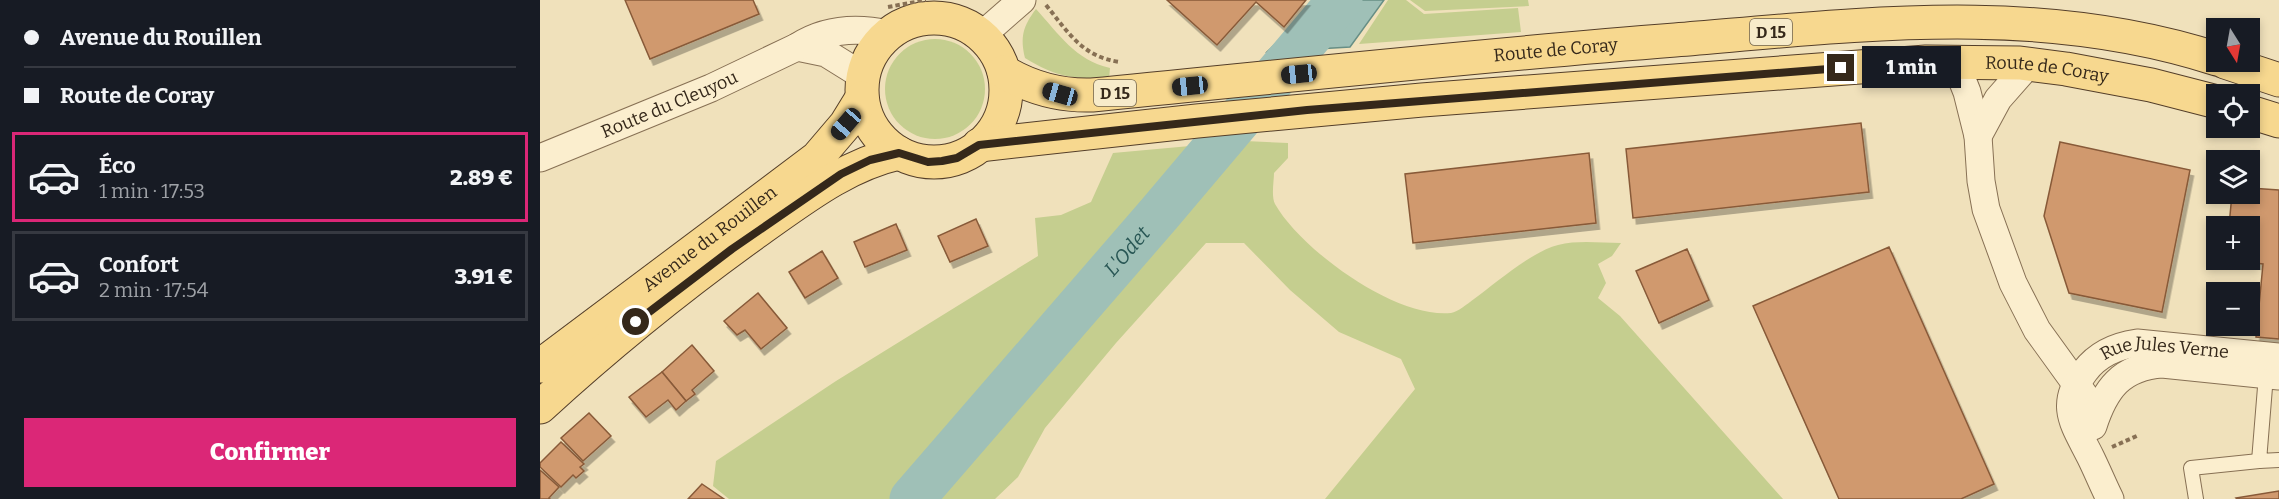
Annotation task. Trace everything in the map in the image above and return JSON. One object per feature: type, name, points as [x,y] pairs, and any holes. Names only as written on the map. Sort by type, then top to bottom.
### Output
[{"type":"main road","points":[[934,18],[950,20],[966,26],[981,36],[995,51],[1004,72],[1005,103],[993,131],[979,145],[957,158],[942,161],[928,162],[899,153],[885,143],[874,130],[866,115],[863,87],[868,60],[877,46],[888,34],[902,26],[918,20],[934,18]]},
{"type":"main road","name":"Route de Coray","points":[[1004,72],[1046,90],[1075,96],[1680,39],[1948,21],[2001,21],[2050,25],[2141,39],[2206,56]]},
{"type":"main road","name":"Route de Coray","points":[[979,145],[1284,112],[1819,69],[1955,62],[2028,65],[2104,76],[2206,99]]},
{"type":"main road","points":[[2255,72],[2279,80]]},
{"type":"main road","name":"Avenue du Rouillen","points":[[540,366],[817,158],[846,124],[863,87]]},
{"type":"main road","points":[[2260,115],[2279,121]]},
{"type":"main road","name":"Avenue du Rouillen","points":[[540,407],[636,322],[795,205],[841,174],[870,160],[899,153]]},
{"type":"street","points":[[981,36],[1022,0]]},
{"type":"street","name":"Route du Cleuyou","points":[[540,158],[700,93],[810,39],[856,29],[888,34]]},
{"type":"street","points":[[796,47],[826,53],[863,87]]},
{"type":"street","points":[[1955,62],[1967,92],[1978,136],[1981,181],[1989,218],[2013,283],[2073,392],[2097,413]]},
{"type":"street","points":[[1978,136],[1998,99],[2028,65]]},
{"type":"street","name":"Rue Jules Verne","points":[[2073,392],[2097,357],[2123,345],[2137,343],[2273,366]]},
{"type":"street","name":"Rue Jules Verne","points":[[2089,454],[2090,439],[2102,402],[2115,383],[2136,369],[2148,365],[2273,366]]},
{"type":"street","points":[[2073,392],[2070,415],[2110,499]]},
{"type":"lane","points":[[2259,461],[2273,366]]},
{"type":"lane","points":[[2196,499],[2191,468],[2279,460]]},
{"type":"path","points":[[1043,0],[1086,51],[1109,61],[1127,63]]},
{"type":"green space","points":[[1388,0],[1406,0],[1424,14],[1518,8],[1521,32],[1359,44]]},
{"type":"green space","points":[[1410,0],[1528,0],[1529,6],[1425,11]]},
{"type":"green space","points":[[1036,9],[1068,45],[1087,59],[1110,68],[1109,79],[1066,76],[1047,70],[1025,58],[1024,32]]},
{"type":"green space","points":[[935,39],[954,43],[970,54],[981,70],[985,89],[981,108],[970,124],[954,135],[935,139],[916,135],[900,124],[889,108],[885,89],[889,70],[900,54],[916,43]]},
{"type":"green space","points":[[1245,141],[1288,143],[1288,158],[1274,173],[1274,201],[1288,222],[1306,241],[1352,278],[1404,305],[1429,312],[1457,311],[1514,269],[1537,254],[1558,245],[1589,242],[1621,243],[1612,256],[1598,264],[1606,283],[1598,298],[1620,316],[1783,499],[1325,499],[1415,389],[1401,359],[1339,332],[1290,290],[1244,243],[1206,243],[1116,343],[1045,428],[1018,477],[995,499],[729,499],[713,486],[716,461],[836,381],[1038,256],[1035,218],[1061,215],[1091,202],[1113,153]]},
{"type":"water","points":[[1321,0],[1384,0],[1350,47],[1267,52]]},
{"type":"building","points":[[625,0],[753,0],[759,14],[650,59]]},
{"type":"building","points":[[1167,0],[1306,0],[1284,27],[1256,2],[1217,45]]},
{"type":"building","points":[[1861,123],[1869,192],[1633,218],[1626,149]]},
{"type":"building","points":[[2060,142],[2190,170],[2162,312],[2069,293],[2044,216]]},
{"type":"building","points":[[1589,153],[1596,223],[1413,243],[1405,174]]},
{"type":"building","points":[[2260,189],[2279,190],[2279,339],[2256,337],[2260,336],[2263,264],[2260,264],[2260,216],[2230,216],[2231,204],[2260,204]]},
{"type":"building","points":[[976,219],[988,246],[950,262],[938,236]]},
{"type":"building","points":[[896,224],[907,250],[865,267],[854,242]]},
{"type":"building","points":[[1889,247],[1994,484],[1961,499],[1839,499],[1753,306]]},
{"type":"building","points":[[1687,249],[1709,300],[1659,323],[1636,271]]},
{"type":"building","points":[[822,251],[838,278],[805,298],[789,272]]},
{"type":"building","points":[[758,293],[787,328],[761,349],[745,330],[737,335],[724,321]]},
{"type":"building","points":[[692,345],[714,371],[692,390],[695,394],[686,401],[662,372]]},
{"type":"building","points":[[662,372],[686,401],[676,410],[668,400],[646,417],[629,397]]},
{"type":"building","points":[[589,413],[611,436],[583,461],[561,438]]},
{"type":"building","points":[[561,442],[584,464],[580,467],[584,471],[576,478],[573,475],[561,487],[540,467],[540,463]]},
{"type":"building","points":[[540,470],[559,487],[550,499],[540,499]]},
{"type":"building","points":[[702,484],[724,499],[688,499]]},
{"type":"building","points":[[2279,491],[2279,499],[2236,498]]},
{"type":"waterway","name":"L'Odet","points":[[912,499],[1159,214],[1340,0]]},
{"type":"route","points":[[636,322],[732,249],[825,184],[870,160],[899,153],[928,162],[942,161],[957,158],[979,145],[1197,121],[1422,100],[1841,68]]}]
